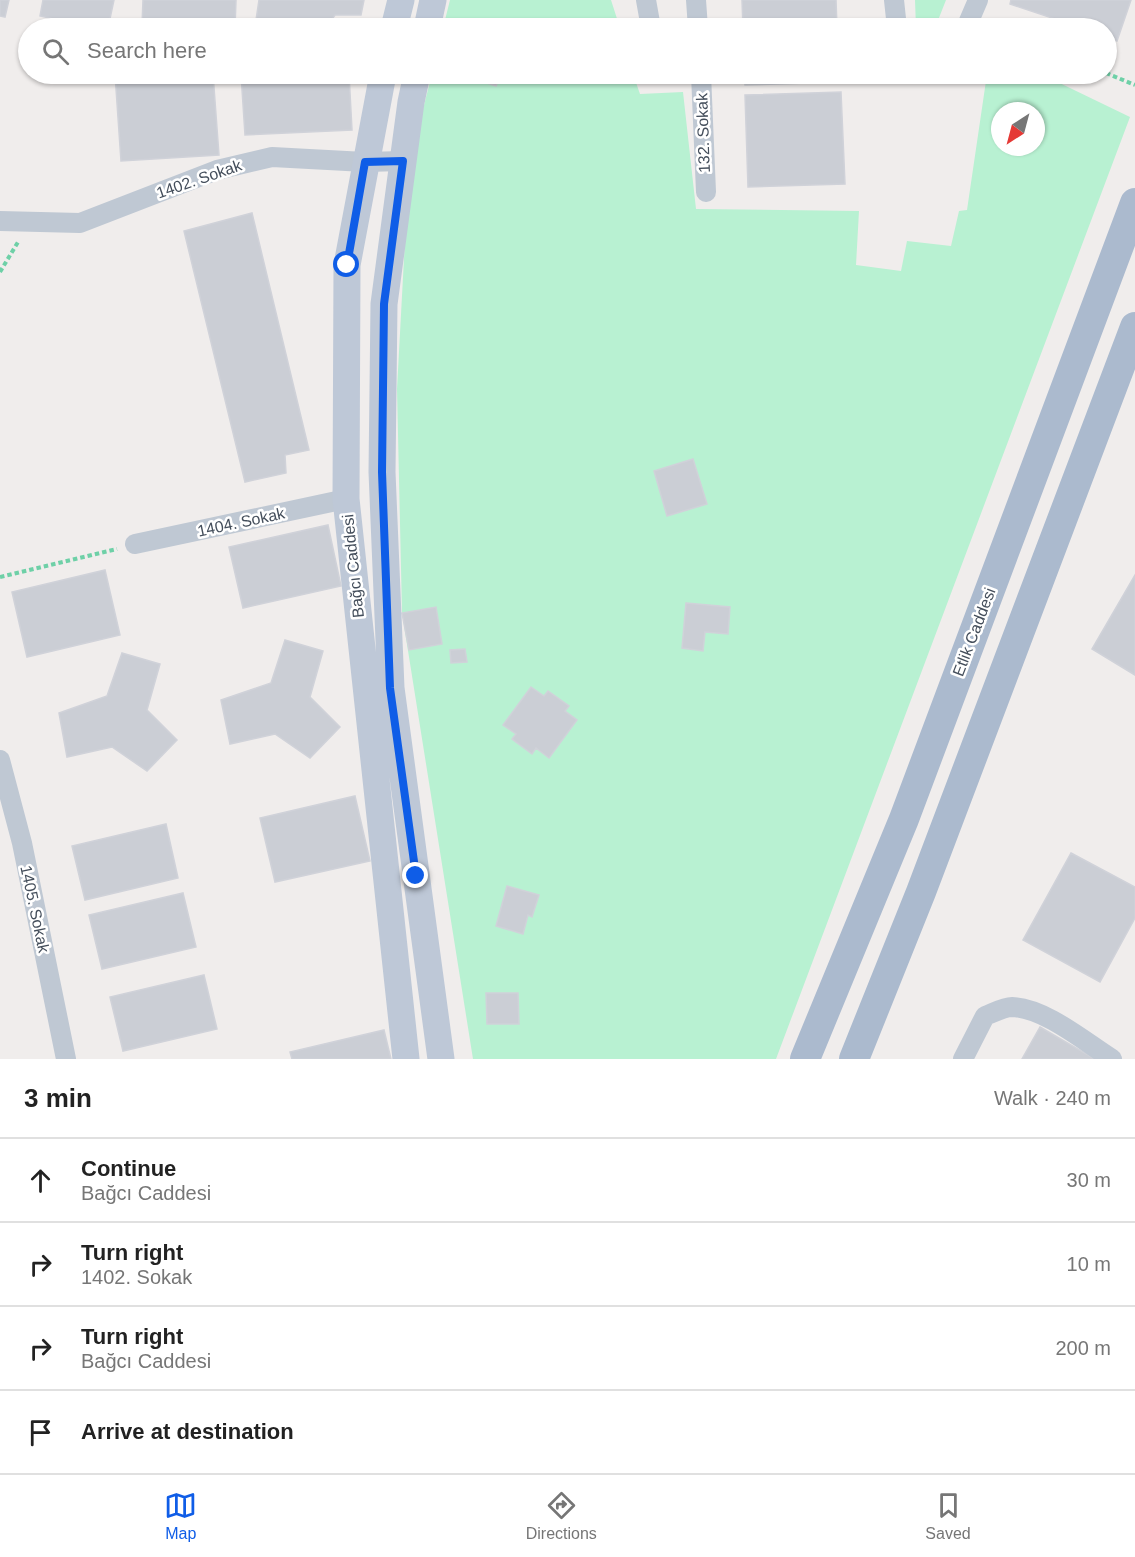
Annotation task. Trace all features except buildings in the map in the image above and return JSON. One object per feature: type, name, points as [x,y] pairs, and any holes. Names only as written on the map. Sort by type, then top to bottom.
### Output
[{"type":"main road","points":[[396,18],[401,0]]},
{"type":"main road","points":[[429,18],[433,0]]},
{"type":"main road","name":"Bağcı Caddesi","points":[[381,84],[347,265],[346,499],[406,1059]]},
{"type":"main road","name":"Bağcı Caddesi","points":[[415,84],[384,304],[382,472],[390,688],[441,1059]]},
{"type":"main road","name":"Etlik Caddesi","points":[[805,1059],[904,819],[1135,203]]},
{"type":"main road","points":[[854,1059],[921,892],[1135,327]]},
{"type":"street","points":[[646,0],[649,18]]},
{"type":"street","points":[[696,0],[697,18]]},
{"type":"street","points":[[894,0],[896,18]]},
{"type":"street","points":[[970,18],[978,0]]},
{"type":"street","name":"132. Sokak","points":[[701,84],[706,192]]},
{"type":"street","name":"1402. Sokak","points":[[0,221],[80,223],[217,170],[272,157],[365,162],[403,161]]},
{"type":"street","name":"1404. Sokak","points":[[135,544],[346,499]]},
{"type":"street","name":"1405. Sokak","points":[[0,760],[22,843],[66,1059]]},
{"type":"street","points":[[963,1059],[985,1016],[1010,1007],[1031,1011],[1053,1022],[1112,1059]]},
{"type":"path","points":[[1117,77],[1135,85]]},
{"type":"path","points":[[0,272],[30,222]]},
{"type":"path","points":[[0,578],[135,544]]},
{"type":"green space","points":[[450,0],[611,0],[617,18],[446,18]]},
{"type":"green space","points":[[915,0],[946,0],[939,18],[916,18]]},
{"type":"green space","points":[[429,84],[636,84],[640,94],[683,92],[696,209],[859,211],[856,265],[901,271],[907,241],[951,246],[959,211],[967,210],[986,84],[1062,84],[1130,117],[776,1059],[473,1059],[402,613],[397,389],[408,184],[414,144]]},
{"type":"route","points":[[347,265],[365,162],[403,161],[384,304],[382,472],[390,688],[416,876]]}]
